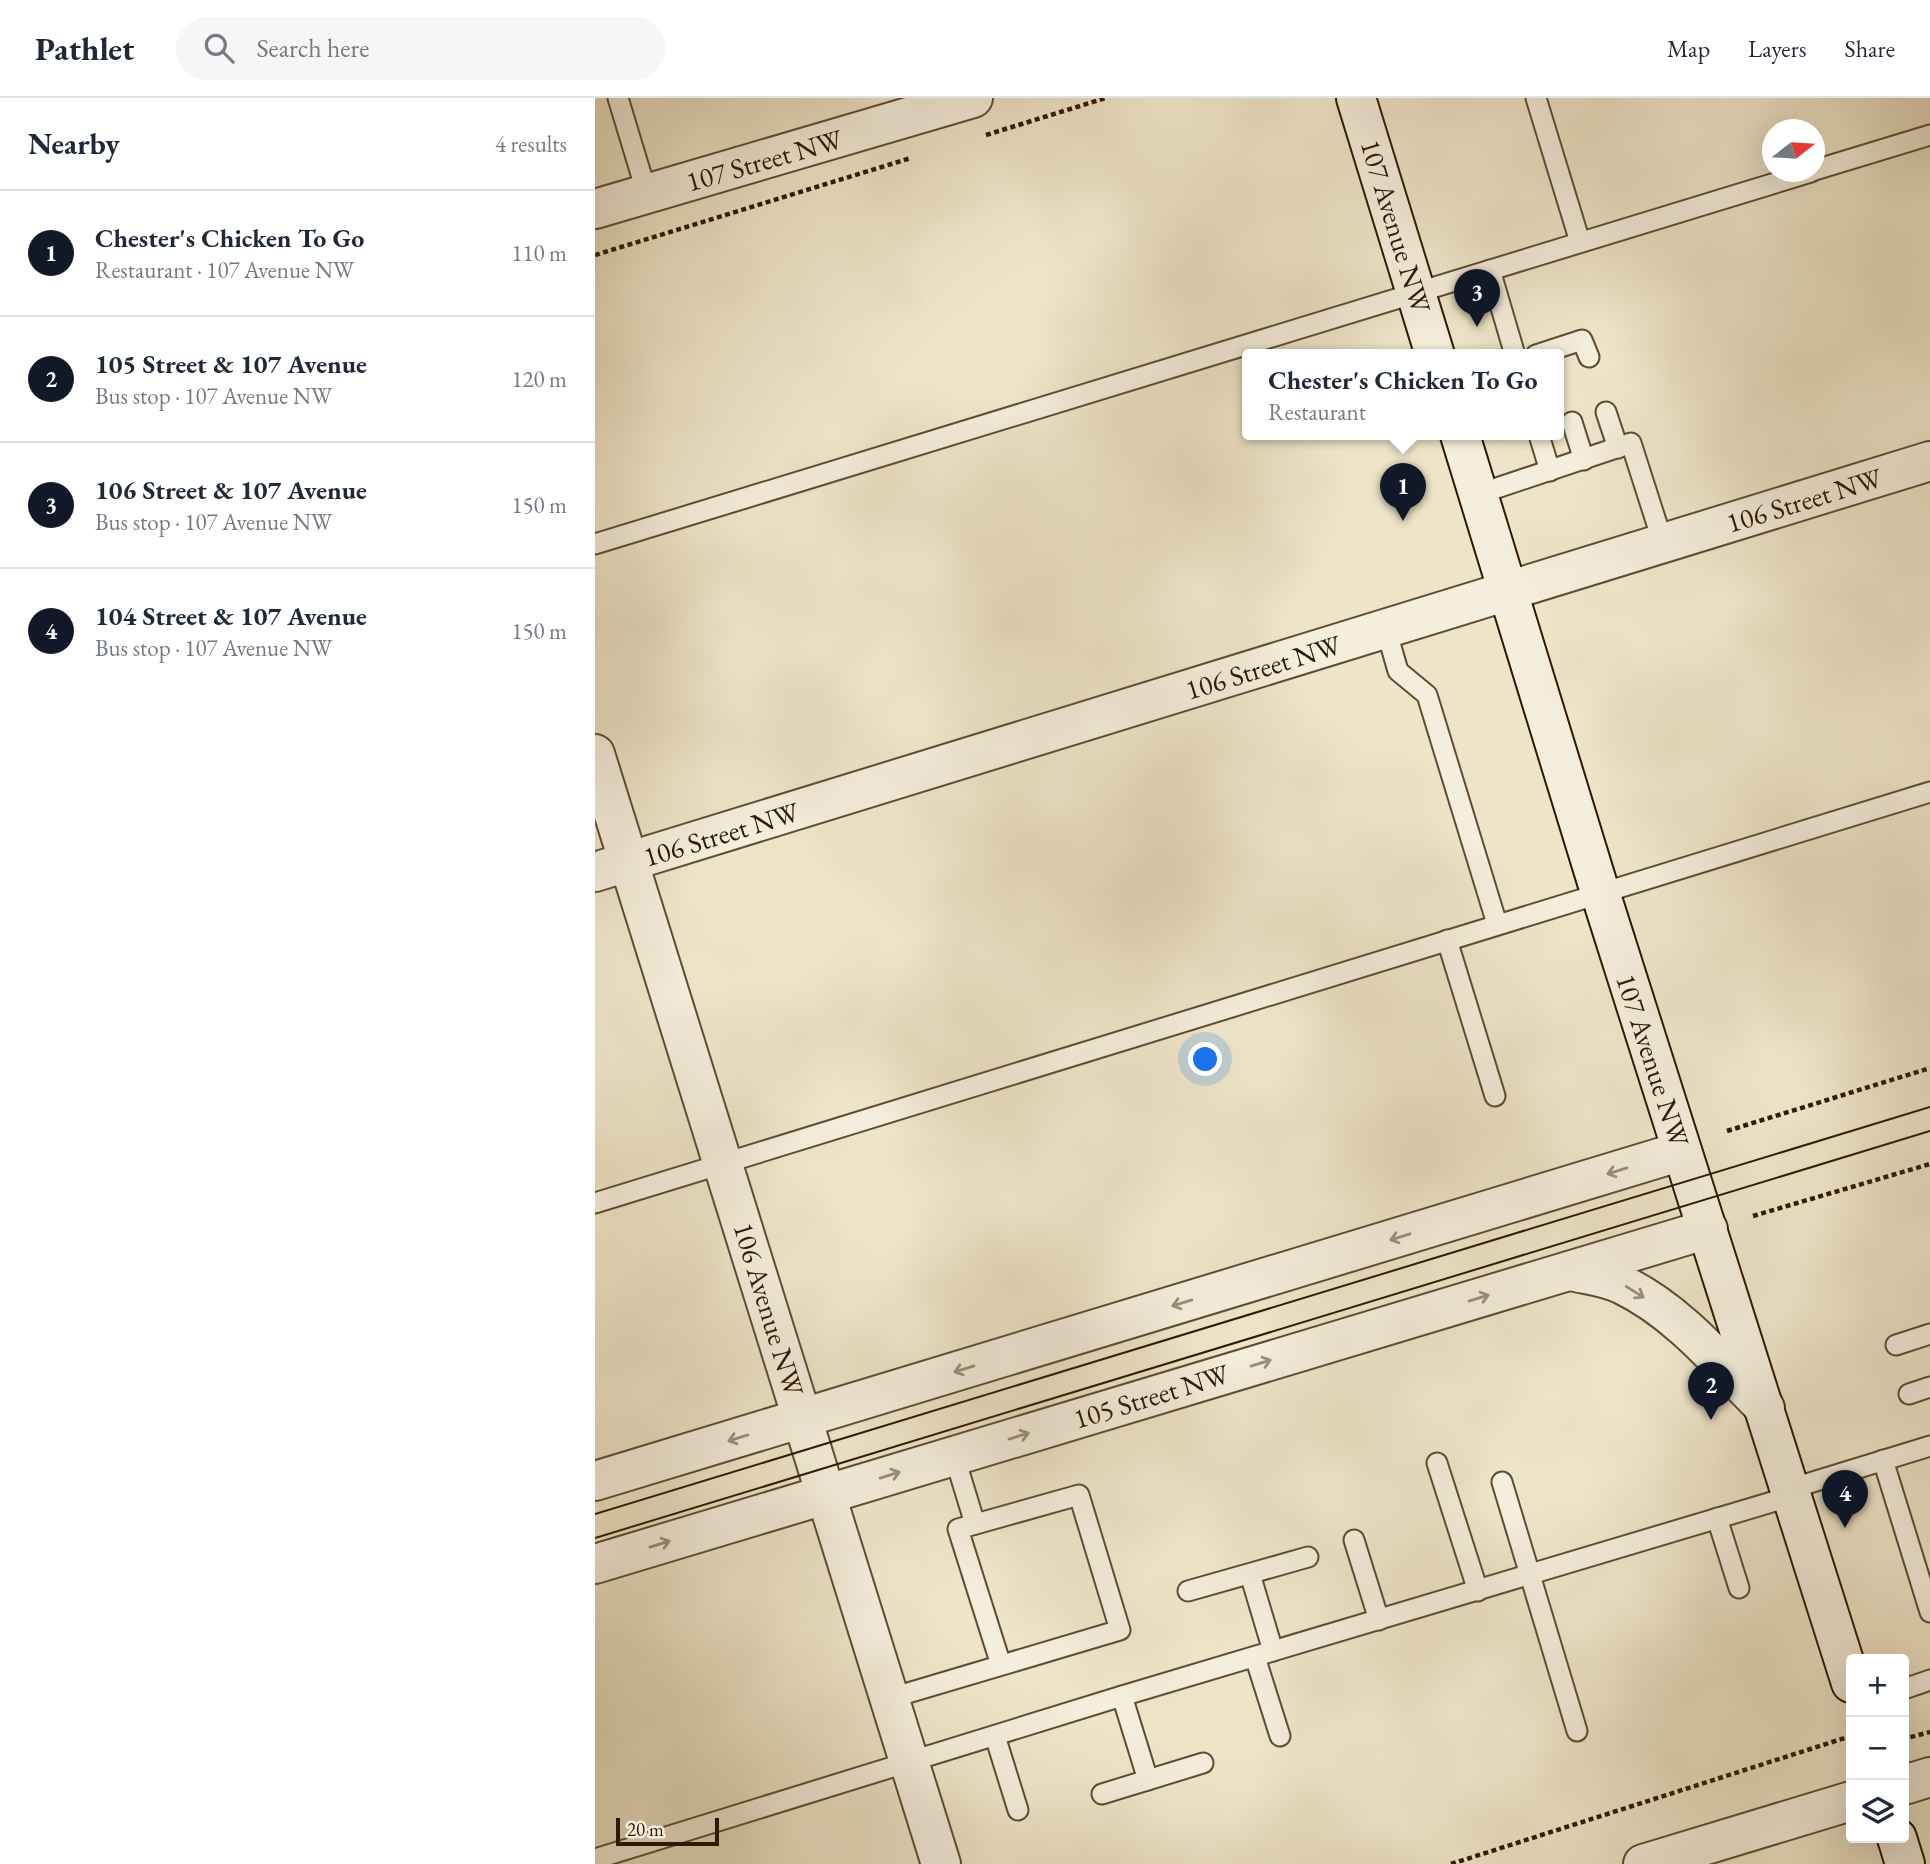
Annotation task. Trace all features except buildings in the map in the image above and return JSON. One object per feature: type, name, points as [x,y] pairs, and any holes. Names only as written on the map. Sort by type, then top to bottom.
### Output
[{"type":"street","name":"107 Street NW","points":[[595,209],[972,98]]},
{"type":"street","name":"107 Avenue NW","points":[[1356,98],[1433,349]]},
{"type":"street","name":"107 Avenue NW","points":[[1462,440],[1600,892],[1846,1667]]},
{"type":"street","name":"106 Street NW","points":[[612,867],[1930,461]]},
{"type":"street","name":"106 Avenue NW","points":[[595,754],[612,867],[725,1164],[941,1864]]},
{"type":"street","points":[[595,1481],[1682,1151]]},
{"type":"street","name":"105 Street NW","points":[[595,1564],[1708,1230]]},
{"type":"street","points":[[1571,1271],[1622,1284],[1656,1305],[1690,1333],[1765,1408]]},
{"type":"street","points":[[1909,1783],[1930,1777]]},
{"type":"street","points":[[1643,1864],[1846,1803]]},
{"type":"street","points":[[1899,1843],[1905,1864]]},
{"type":"lane","points":[[618,98],[647,194]]},
{"type":"lane","points":[[1536,98],[1580,242]]},
{"type":"lane","points":[[1825,167],[1930,135]]},
{"type":"lane","points":[[595,544],[1777,182]]},
{"type":"lane","points":[[1490,270],[1513,349]]},
{"type":"lane","points":[[1557,349],[1583,340],[1589,357]]},
{"type":"lane","points":[[1606,412],[1618,448]]},
{"type":"lane","points":[[1572,422],[1584,460]]},
{"type":"lane","points":[[1541,440],[1550,471]]},
{"type":"lane","points":[[1479,494],[1631,443],[1663,543]]},
{"type":"lane","points":[[1386,629],[1398,671],[1427,695],[1497,924]]},
{"type":"lane","points":[[595,1203],[1930,792]]},
{"type":"lane","points":[[1447,940],[1495,1096]]},
{"type":"lane","points":[[1896,1345],[1930,1334]]},
{"type":"lane","points":[[1909,1394],[1930,1387]]},
{"type":"lane","points":[[595,1859],[1122,1696],[1530,1576],[1717,1518],[1930,1446]]},
{"type":"lane","points":[[954,1455],[975,1524]]},
{"type":"lane","points":[[1883,1461],[1930,1612]]},
{"type":"lane","points":[[1437,1463],[1478,1591]]},
{"type":"lane","points":[[1502,1482],[1577,1731]]},
{"type":"lane","points":[[891,1698],[1120,1630],[1079,1494],[958,1529],[1001,1665]]},
{"type":"lane","points":[[1717,1518],[1739,1588]]},
{"type":"lane","points":[[1354,1540],[1379,1620]]},
{"type":"lane","points":[[1188,1591],[1308,1557]]},
{"type":"lane","points":[[1250,1574],[1280,1736]]},
{"type":"lane","points":[[1909,1687],[1930,1680]]},
{"type":"lane","points":[[1122,1696],[1148,1780]]},
{"type":"lane","points":[[995,1736],[1018,1810]]},
{"type":"lane","points":[[1102,1794],[1203,1763]]},
{"type":"path","points":[[975,138],[1106,98]]},
{"type":"path","points":[[595,254],[923,154]]},
{"type":"path","points":[[1727,1131],[1930,1068]]},
{"type":"path","points":[[1753,1216],[1930,1164]]},
{"type":"path","points":[[1909,1737],[1930,1732]]},
{"type":"path","points":[[1451,1864],[1846,1738]]},
{"type":"tram line","points":[[595,1514],[1930,1107]]},
{"type":"tram line","points":[[595,1538],[1930,1131]]},
{"type":"place","name":"106 Street & 107 Avenue","points":[[1477,327]]},
{"type":"place","name":"Chester's Chicken To Go","points":[[1403,521]]},
{"type":"place","name":"105 Street & 107 Avenue","points":[[1711,1420]]},
{"type":"place","name":"104 Street & 107 Avenue","points":[[1845,1528]]}]
